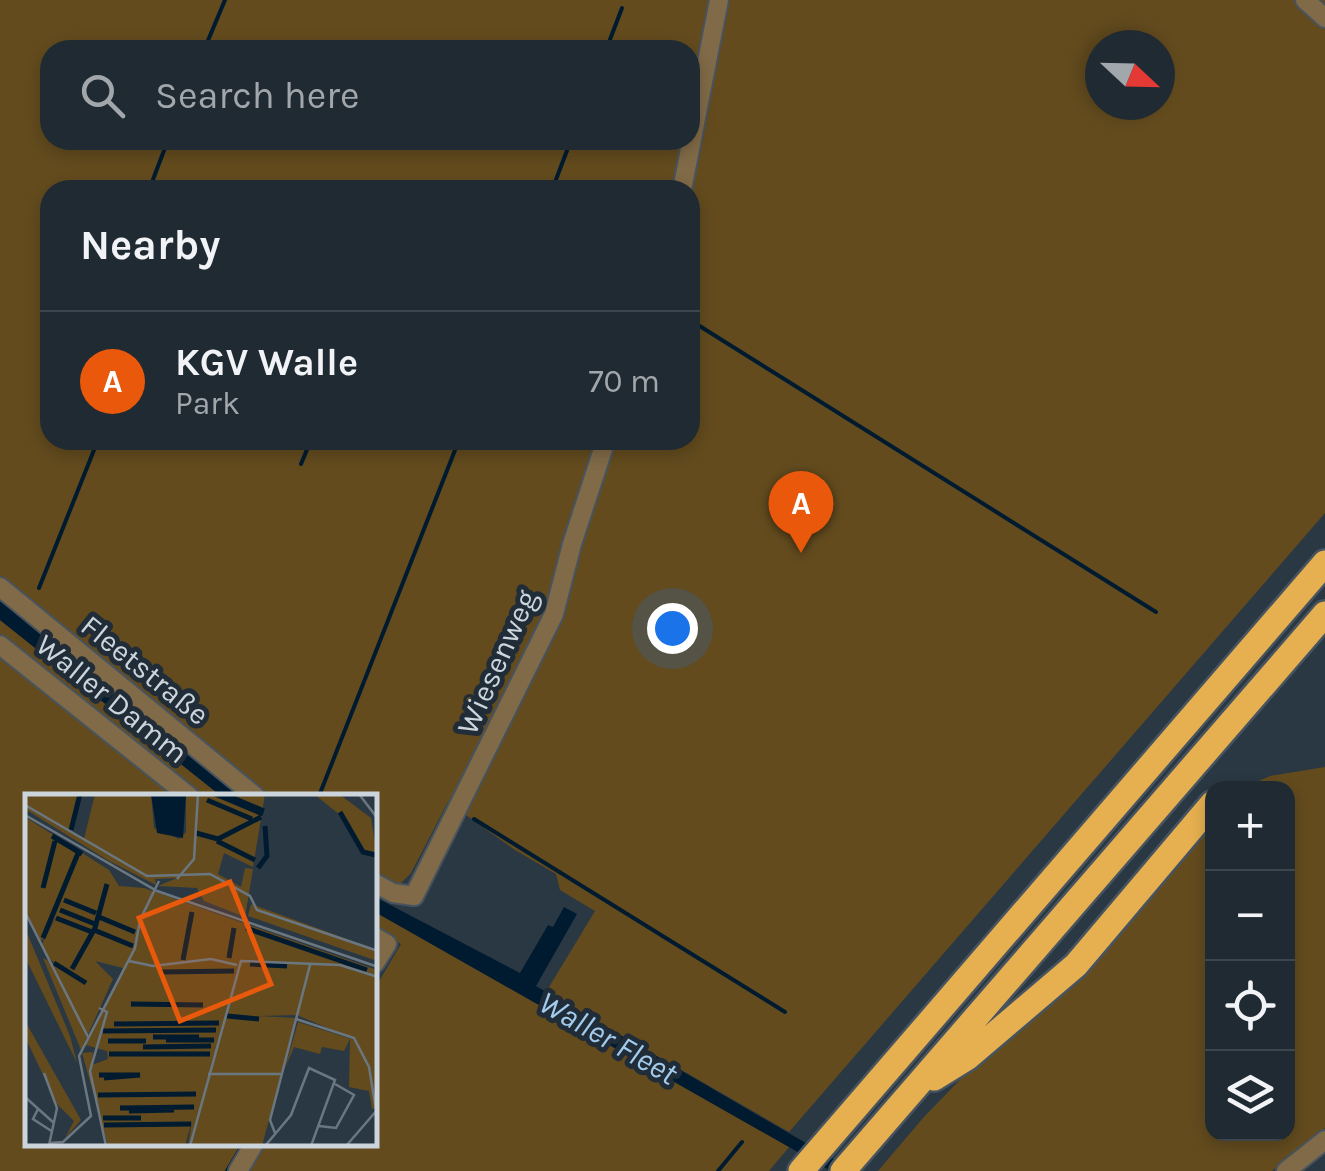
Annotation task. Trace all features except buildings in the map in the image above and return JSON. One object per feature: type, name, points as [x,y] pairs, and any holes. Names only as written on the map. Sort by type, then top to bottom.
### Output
[{"type":"highway","points":[[801,1171],[1325,563]]},
{"type":"highway","points":[[852,1162],[1325,614]]},
{"type":"highway","points":[[913,1092],[968,1057],[1076,964],[1205,812]]},
{"type":"street","points":[[700,95],[718,0]]},
{"type":"street","points":[[1304,0],[1325,18]]},
{"type":"street","points":[[684,180],[690,150]]},
{"type":"street","name":"Wiesenweg","points":[[378,885],[394,893],[414,896],[554,614],[603,450]]},
{"type":"street","name":"Fleetstraße","points":[[0,588],[253,794]]},
{"type":"street","name":"Waller Damm","points":[[0,645],[186,794]]},
{"type":"street","points":[[1286,1171],[1325,1140]]},
{"type":"street","points":[[238,1171],[253,1146]]},
{"type":"shaded area","points":[[0,0],[1325,0],[1325,513],[789,1132],[546,992],[595,911],[560,890],[556,874],[448,802],[411,873],[397,887],[378,878],[378,794],[261,794],[165,710],[0,578]]},
{"type":"shaded area","points":[[0,620],[218,794],[198,794],[0,636]]},
{"type":"shaded area","points":[[0,658],[173,794],[25,794],[25,1146],[378,1146],[378,983],[401,944],[378,930],[378,914],[790,1146],[769,1171],[0,1171]]},
{"type":"shaded area","points":[[1325,767],[1325,1128],[1272,1171],[878,1171],[923,1118],[1205,825],[1205,1141],[1295,1141],[1295,781],[1259,781]]},
{"type":"water","points":[[0,601],[237,794],[218,794],[0,620]]},
{"type":"water","name":"Waller Fleet","points":[[378,899],[520,973],[548,925],[553,927],[564,907],[577,914],[536,986],[854,1171],[831,1171],[378,914]]},
{"type":"waterway","points":[[208,40],[225,0]]},
{"type":"waterway","points":[[610,40],[622,8]]},
{"type":"waterway","points":[[153,180],[164,150]]},
{"type":"waterway","points":[[556,180],[567,150]]},
{"type":"waterway","points":[[700,326],[1156,612]]},
{"type":"waterway","points":[[39,588],[94,450]]},
{"type":"waterway","points":[[301,464],[307,450]]},
{"type":"waterway","points":[[320,794],[455,450]]},
{"type":"waterway","points":[[474,819],[785,1012]]},
{"type":"waterway","points":[[718,1171],[742,1142]]},
{"type":"waterway","points":[[227,1171],[242,1146]]},
{"type":"place","name":"KGV Walle","points":[[801,553]]}]
